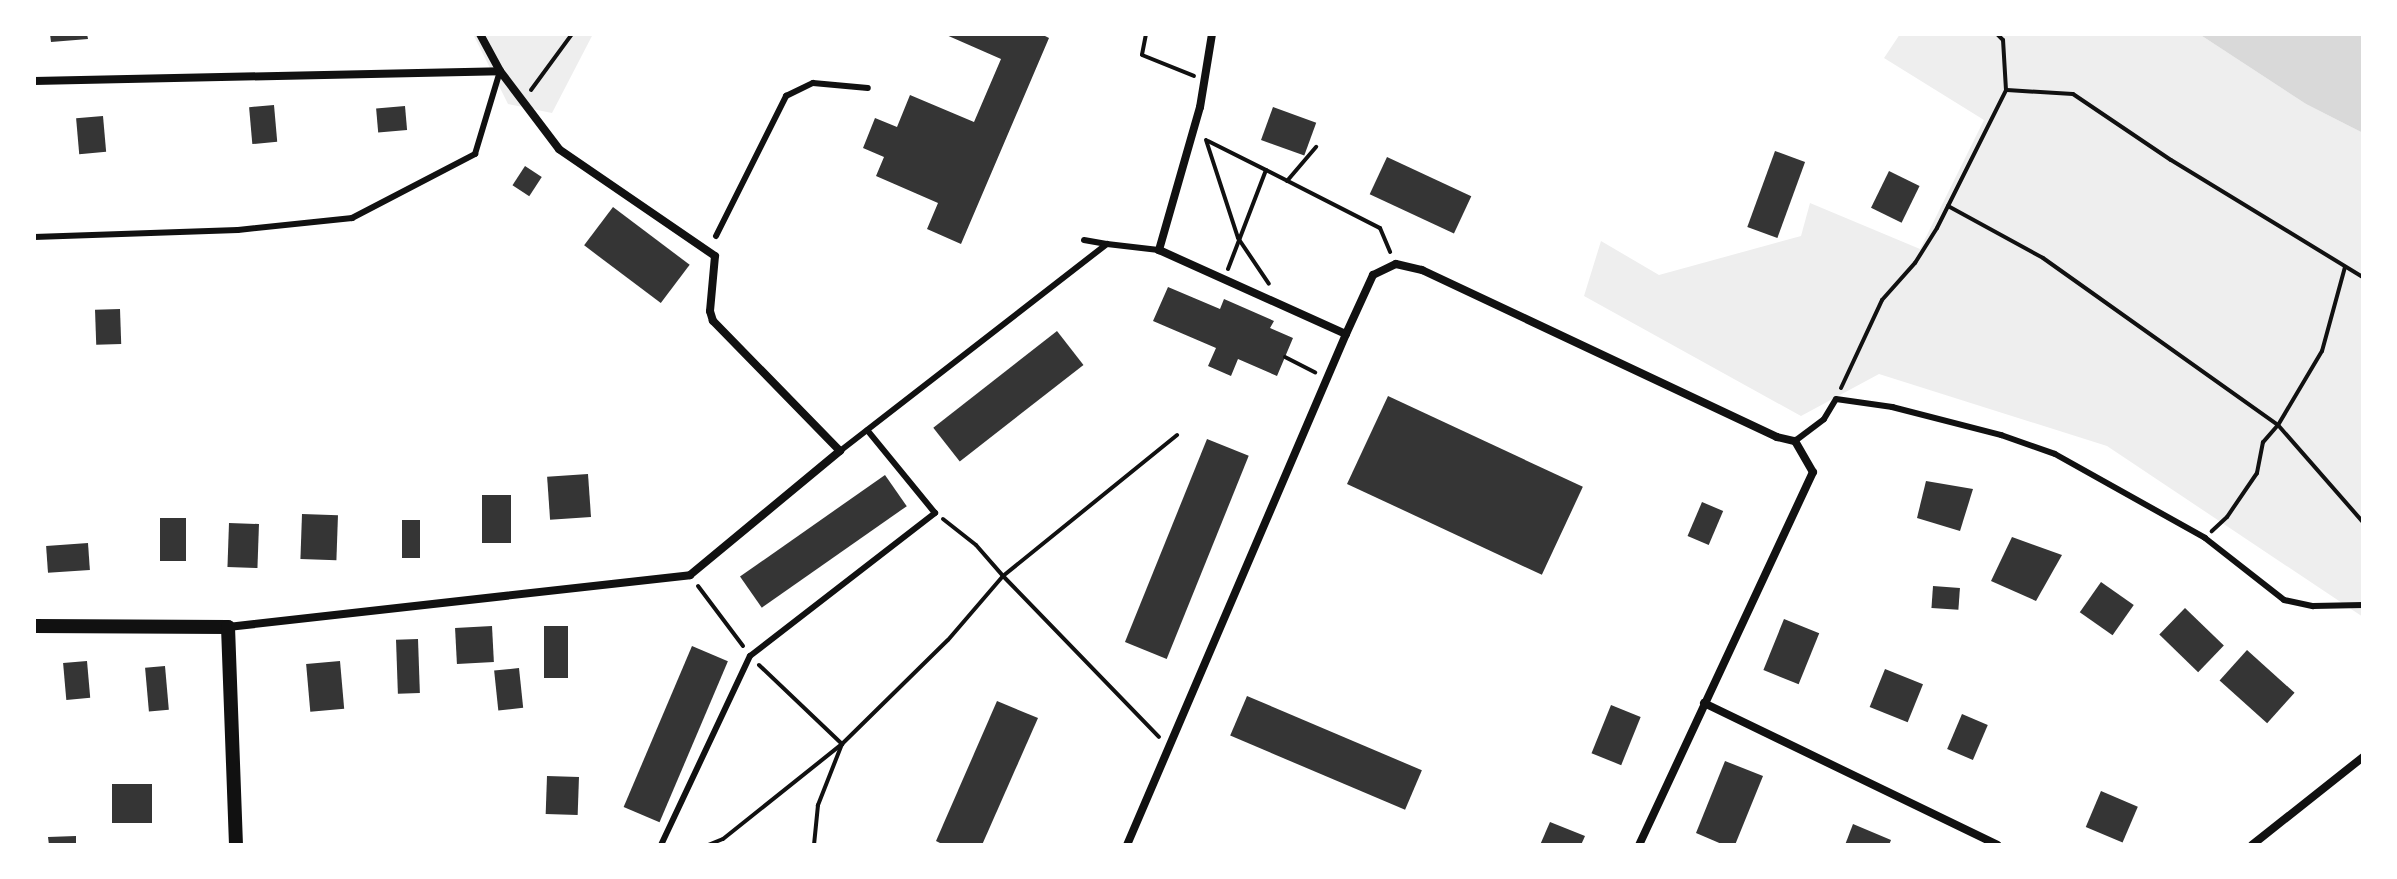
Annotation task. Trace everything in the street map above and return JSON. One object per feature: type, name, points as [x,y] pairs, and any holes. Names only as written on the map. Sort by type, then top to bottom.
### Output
[{"type":"street","points":[[34,626],[228,627],[690,575],[840,451],[713,321],[710,311],[715,256],[559,149],[500,71],[480,34]]},
{"type":"street","points":[[1212,34],[1197,115],[1159,250],[1346,334]]},
{"type":"street","points":[[34,81],[500,71]]},
{"type":"street","points":[[1127,845],[1373,275],[1396,264],[1422,270],[1777,437],[1795,441],[1813,472],[1639,845]]},
{"type":"street","points":[[228,627],[236,845]]},
{"type":"street","points":[[1704,703],[1998,845]]},
{"type":"street","points":[[2252,845],[2363,757]]},
{"type":"lane","points":[[34,237],[238,230],[352,218],[475,154],[500,71]]},
{"type":"lane","points":[[716,236],[786,96],[813,83],[868,88]]},
{"type":"lane","points":[[1084,240],[1159,250]]},
{"type":"lane","points":[[840,451],[1107,244]]},
{"type":"lane","points":[[1795,441],[1824,419],[1836,399],[1892,407],[2001,435],[2055,454],[2205,538],[2284,600],[2313,606],[2363,605]]},
{"type":"lane","points":[[661,845],[750,656],[935,513],[867,430]]},
{"type":"path","points":[[500,71],[530,91],[572,34]]},
{"type":"path","points":[[1146,34],[1142,55],[1204,80]]},
{"type":"path","points":[[1836,399],[1882,300],[1915,263],[1948,206],[2006,90],[2003,40],[1997,34]]},
{"type":"path","points":[[2006,90],[2073,94],[2171,160],[2363,277]]},
{"type":"path","points":[[1197,115],[1238,238],[1283,304]]},
{"type":"path","points":[[1206,140],[1380,228],[1396,264]]},
{"type":"path","points":[[1287,181],[1316,147]]},
{"type":"path","points":[[1225,279],[1266,170]]},
{"type":"path","points":[[1948,206],[2043,258],[2278,425],[2363,522]]},
{"type":"path","points":[[2205,538],[2227,517],[2257,473],[2263,442],[2278,425],[2322,351],[2345,267]]},
{"type":"path","points":[[1285,357],[1327,377]]},
{"type":"path","points":[[708,845],[723,839],[842,744],[948,640],[1003,576],[1177,435]]},
{"type":"path","points":[[935,513],[976,545],[1169,748]]},
{"type":"path","points":[[690,575],[750,656],[842,744]]},
{"type":"path","points":[[814,845],[818,805],[842,744]]},
{"type":"shaded area","points":[[473,34],[593,34],[552,113],[508,104]]},
{"type":"shaded area","points":[[1900,34],[2199,34],[2306,104],[2363,133],[2363,617],[2107,446],[1879,374],[1801,416],[1584,296],[1601,241],[1659,275],[1801,236],[1810,203],[1920,249],[1984,120],[1884,58]]},
{"type":"shaded area","points":[[2199,34],[2363,34],[2363,133],[2306,104]]},
{"type":"building","points":[[50,34],[87,34],[88,39],[51,42]]},
{"type":"building","points":[[944,34],[1041,34],[1049,38],[961,244],[927,229],[938,203],[876,176],[884,157],[863,148],[875,118],[897,127],[910,95],[974,122],[1001,59]]},
{"type":"building","points":[[274,105],[277,142],[252,144],[249,107]]},
{"type":"building","points":[[405,106],[407,130],[378,132],[376,109]]},
{"type":"building","points":[[1273,107],[1316,123],[1304,156],[1261,140]]},
{"type":"building","points":[[103,116],[106,152],[79,154],[76,118]]},
{"type":"building","points":[[1775,151],[1805,162],[1777,238],[1747,227]]},
{"type":"building","points":[[1387,157],[1471,196],[1454,233],[1370,194]]},
{"type":"building","points":[[525,166],[542,177],[529,196],[512,185]]},
{"type":"building","points":[[1889,171],[1920,186],[1902,223],[1871,208]]},
{"type":"building","points":[[613,207],[690,265],[661,303],[584,245]]},
{"type":"building","points":[[1168,287],[1220,309],[1224,299],[1274,321],[1270,328],[1293,338],[1277,376],[1238,359],[1231,376],[1208,366],[1216,348],[1153,321]]},
{"type":"building","points":[[120,309],[121,344],[96,345],[95,310]]},
{"type":"building","points":[[1057,331],[1083,365],[960,462],[933,428]]},
{"type":"building","points":[[1388,396],[1583,487],[1542,575],[1347,484]]},
{"type":"building","points":[[1207,439],[1249,456],[1167,659],[1125,642]]},
{"type":"building","points":[[588,474],[591,517],[550,520],[547,477]]},
{"type":"building","points":[[885,475],[907,506],[762,608],[740,577]]},
{"type":"building","points":[[1926,481],[1973,489],[1960,531],[1917,518]]},
{"type":"building","points":[[482,495],[511,495],[511,543],[482,543]]},
{"type":"building","points":[[1702,502],[1723,511],[1709,545],[1688,536]]},
{"type":"building","points":[[302,514],[338,515],[336,560],[300,559]]},
{"type":"building","points":[[160,518],[186,518],[186,561],[160,561]]},
{"type":"building","points":[[402,520],[420,520],[420,558],[402,558]]},
{"type":"building","points":[[229,523],[259,524],[257,568],[227,567]]},
{"type":"building","points":[[2012,537],[2062,555],[2036,601],[1991,581]]},
{"type":"building","points":[[88,543],[90,570],[48,573],[46,546]]},
{"type":"building","points":[[2101,582],[2134,605],[2113,635],[2080,612]]},
{"type":"building","points":[[1933,586],[1960,588],[1958,610],[1931,608]]},
{"type":"building","points":[[2185,608],[2224,646],[2198,672],[2159,635]]},
{"type":"building","points":[[1784,619],[1819,633],[1799,684],[1763,670]]},
{"type":"building","points":[[492,626],[494,662],[457,664],[455,628]]},
{"type":"building","points":[[544,626],[568,626],[568,678],[544,678]]},
{"type":"building","points":[[418,639],[420,693],[398,694],[396,640]]},
{"type":"building","points":[[692,646],[728,661],[660,822],[624,807]]},
{"type":"building","points":[[2247,650],[2295,693],[2267,723],[2220,680]]},
{"type":"building","points":[[87,661],[90,698],[66,700],[63,663]]},
{"type":"building","points":[[340,661],[344,709],[310,712],[306,664]]},
{"type":"building","points":[[165,666],[169,710],[149,712],[145,668]]},
{"type":"building","points":[[519,668],[523,708],[498,710],[494,671]]},
{"type":"building","points":[[1885,669],[1923,684],[1908,722],[1870,707]]},
{"type":"building","points":[[1247,696],[1422,770],[1405,810],[1230,736]]},
{"type":"building","points":[[997,701],[1038,718],[982,845],[944,845],[936,841]]},
{"type":"building","points":[[1611,705],[1641,717],[1621,765],[1592,753]]},
{"type":"building","points":[[1962,714],[1988,725],[1973,760],[1947,749]]},
{"type":"building","points":[[1725,761],[1763,776],[1735,845],[1724,845],[1696,833]]},
{"type":"building","points":[[547,776],[579,777],[578,815],[546,814]]},
{"type":"building","points":[[112,784],[152,784],[152,823],[112,823]]},
{"type":"building","points":[[2101,791],[2138,807],[2123,843],[2086,827]]},
{"type":"building","points":[[1550,822],[1585,836],[1581,845],[1540,845]]},
{"type":"building","points":[[1853,824],[1891,840],[1889,845],[1845,845]]},
{"type":"building","points":[[76,836],[76,845],[49,845],[48,837]]}]
